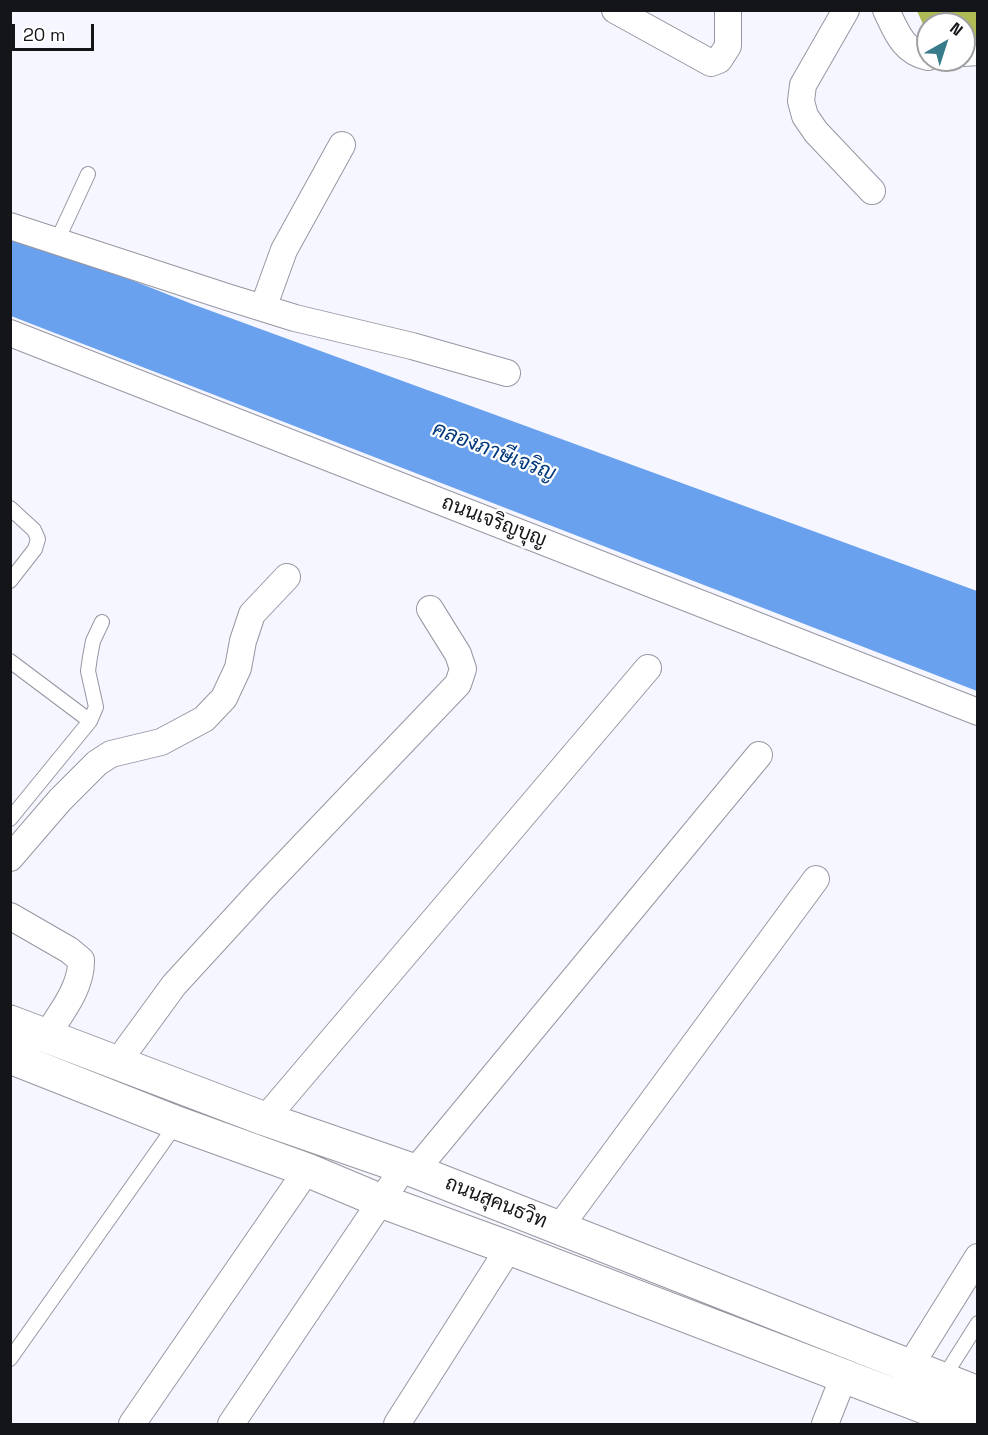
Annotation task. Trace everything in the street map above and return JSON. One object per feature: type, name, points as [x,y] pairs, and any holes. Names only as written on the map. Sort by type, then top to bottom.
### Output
[{"type":"main road","name":"ถนนสุคนธวิท","points":[[10,1022],[265,1119],[409,1169],[910,1366],[934,1393],[969,1425]]},
{"type":"main road","name":"ถนนสุคนธวิท","points":[[10,1057],[177,1123],[307,1170],[381,1201],[844,1376],[934,1393],[978,1393]]},
{"type":"street","points":[[615,10],[711,63],[718,60],[728,46],[728,10]]},
{"type":"street","points":[[846,10],[803,85],[801,101],[805,116],[816,132],[872,190]]},
{"type":"street","points":[[886,10],[903,45],[916,53]]},
{"type":"street","points":[[263,308],[284,250],[342,145]]},
{"type":"street","points":[[10,226],[263,308],[507,373]]},
{"type":"street","name":"ถนนเจริญบุญ","points":[[10,333],[978,712]]},
{"type":"street","points":[[10,858],[60,800],[97,763],[111,754],[161,742],[204,719],[224,698],[238,668],[243,641],[252,614],[287,577]]},
{"type":"street","points":[[117,1063],[182,976],[458,684],[464,669],[458,654],[430,609]]},
{"type":"street","points":[[265,1119],[648,668]]},
{"type":"street","points":[[231,1425],[381,1201],[759,755]]},
{"type":"street","points":[[559,1228],[816,879]]},
{"type":"street","points":[[10,916],[69,950],[81,960],[82,972],[72,994],[46,1036]]},
{"type":"street","points":[[132,1425],[307,1170]]},
{"type":"street","points":[[397,1425],[509,1248]]},
{"type":"street","points":[[910,1366],[978,1257]]},
{"type":"street","points":[[825,1425],[844,1376]]},
{"type":"lane","points":[[57,241],[88,174]]},
{"type":"lane","points":[[10,508],[34,530],[39,539],[35,549],[10,581]]},
{"type":"lane","points":[[10,819],[90,721],[96,707],[88,671],[93,641],[102,622]]},
{"type":"lane","points":[[10,661],[90,721]]},
{"type":"lane","points":[[10,1359],[177,1123]]},
{"type":"lane","points":[[934,1393],[978,1323]]},
{"type":"green space","points":[[977,11],[977,43],[976,12],[917,12]]},
{"type":"water","name":"คลองภาษีเจริญ","points":[[10,232],[192,304],[977,591],[977,691],[11,316]]}]
